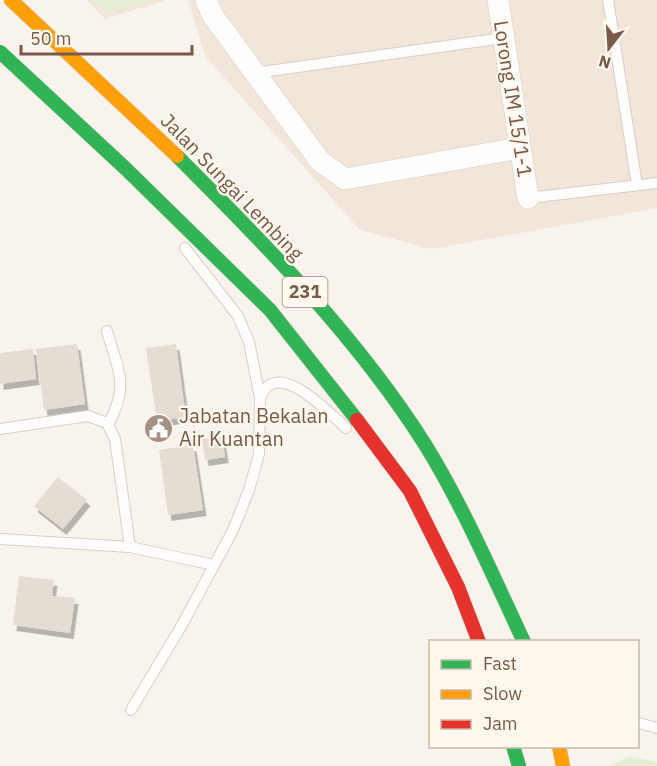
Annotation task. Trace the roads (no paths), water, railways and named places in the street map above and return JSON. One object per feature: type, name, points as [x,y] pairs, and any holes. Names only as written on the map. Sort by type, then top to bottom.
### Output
[{"type":"main road","name":"Jalan Sungai Lembing","points":[[11,0],[166,146],[252,231],[364,358],[426,447],[471,530],[523,640]]},
{"type":"main road","name":"231","points":[[0,51],[125,168],[270,310],[334,389],[373,445],[410,491],[458,587],[478,640]]},
{"type":"main road","points":[[513,748],[518,764]]},
{"type":"street","points":[[206,0],[213,16],[320,161],[345,179],[520,148]]},
{"type":"street","name":"Lorong IM 15/1-1","points":[[498,0],[528,198]]},
{"type":"lane","points":[[608,0],[637,185]]},
{"type":"lane","points":[[255,74],[503,38]]},
{"type":"lane","points":[[125,168],[238,316],[249,342],[260,398],[259,454],[233,530],[182,625],[131,711]]},
{"type":"lane","points":[[528,198],[657,183]]},
{"type":"lane","points":[[107,330],[122,387],[116,410],[108,425]]},
{"type":"lane","points":[[260,398],[263,391],[271,386],[282,383],[294,385],[307,393],[346,429],[373,445]]},
{"type":"lane","points":[[0,429],[88,416],[108,425],[116,439],[129,547]]},
{"type":"lane","points":[[0,539],[129,547],[214,565]]},
{"type":"lane","points":[[639,723],[657,728]]},
{"type":"place","name":"Jabatan Bekalan Air Kuantan","points":[[158,428]]}]
